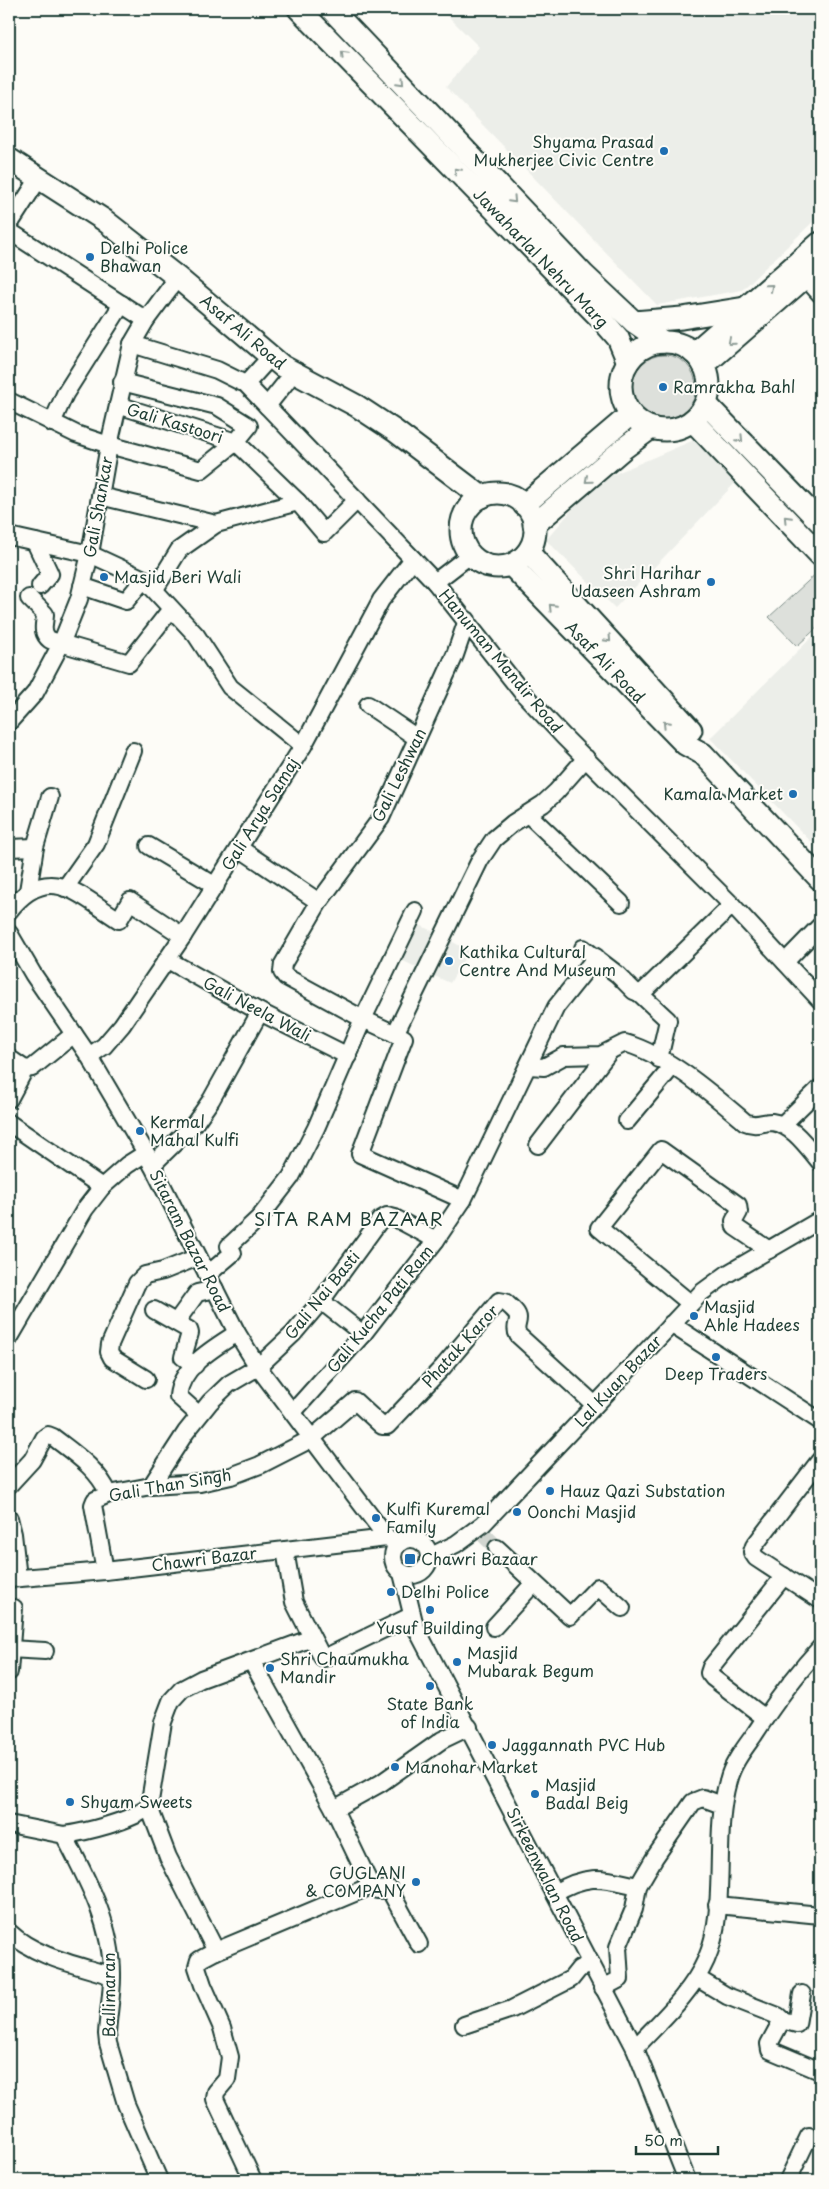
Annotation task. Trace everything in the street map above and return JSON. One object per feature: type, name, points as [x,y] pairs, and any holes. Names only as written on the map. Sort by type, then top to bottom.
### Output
[{"type":"main road","name":"Jawaharlal Nehru Marg","points":[[300,9],[606,324],[618,338],[628,362]]},
{"type":"main road","name":"Jawaharlal Nehru Marg","points":[[331,9],[584,275],[634,322],[663,342]]},
{"type":"main road","name":"Asaf Ali Road","points":[[9,159],[104,220],[178,278],[282,366],[357,406],[396,431],[477,500]]},
{"type":"main road","name":"Asaf Ali Road","points":[[9,170],[99,228],[172,285],[287,381],[352,414],[390,438],[477,500]]},
{"type":"main road","points":[[699,359],[747,307],[820,243]]},
{"type":"main road","points":[[699,359],[813,271]]},
{"type":"main road","points":[[634,322],[671,320],[747,307]]},
{"type":"main road","points":[[663,342],[680,345],[699,359],[709,380],[706,404],[693,421],[682,427],[670,430],[651,428],[631,414],[622,398],[621,380],[628,362],[643,348],[663,342]]},
{"type":"main road","points":[[706,404],[820,522]]},
{"type":"main road","points":[[524,505],[631,414]]},
{"type":"main road","points":[[693,421],[820,555]]},
{"type":"main road","points":[[534,525],[624,448],[651,428]]},
{"type":"main road","points":[[492,494],[504,494],[515,498],[530,513],[534,525],[532,543],[519,558],[500,567],[489,566],[479,562],[470,555],[464,546],[461,535],[463,518],[477,500],[492,494]]},
{"type":"main road","name":"Asaf Ali Road","points":[[519,558],[698,737],[703,754],[820,879]]},
{"type":"street","points":[[9,225],[34,186]]},
{"type":"street","points":[[9,231],[146,320]]},
{"type":"street","points":[[813,271],[820,294]]},
{"type":"street","name":"Gali Shankar","points":[[9,726],[35,693],[61,644],[79,599],[90,554],[122,382],[132,344],[146,320],[172,285]]},
{"type":"street","points":[[52,423],[64,394],[122,304]]},
{"type":"street","name":"Hanuman Mandir Road","points":[[132,344],[217,370],[243,383],[436,582],[521,691],[732,905],[820,1000]]},
{"type":"street","points":[[243,383],[265,363]]},
{"type":"street","points":[[267,406],[287,381]]},
{"type":"street","points":[[9,401],[52,423],[109,445],[201,470],[236,442],[249,426],[217,406],[122,382]]},
{"type":"street","name":"Gali Kastoori","points":[[118,405],[236,442],[298,502],[324,533],[357,500]]},
{"type":"street","points":[[100,496],[216,524]]},
{"type":"street","points":[[82,586],[126,601],[149,584],[179,550],[216,524],[298,502]]},
{"type":"street","points":[[9,536],[90,554],[149,584],[196,635],[230,687],[303,746]]},
{"type":"street","points":[[35,542],[52,579]]},
{"type":"street","points":[[436,582],[470,555]]},
{"type":"street","name":"Gali Arya Samaj","points":[[89,1056],[104,1046],[122,1025],[168,960],[303,746],[381,600],[413,558]]},
{"type":"street","points":[[29,598],[45,614],[43,629],[45,636],[61,644],[129,663],[171,609]]},
{"type":"street","name":"Gali Leshwan","points":[[363,1019],[286,977],[282,972],[283,964],[320,902],[381,818],[455,655],[466,620]]},
{"type":"street","points":[[368,705],[417,738]]},
{"type":"street","points":[[65,888],[96,844],[133,751]]},
{"type":"street","points":[[463,1200],[360,1154],[399,1036],[480,860],[494,839],[556,792],[586,758]]},
{"type":"street","points":[[28,891],[35,847],[50,797]]},
{"type":"street","points":[[528,814],[621,904]]},
{"type":"street","points":[[149,846],[216,886]]},
{"type":"street","points":[[9,848],[35,847]]},
{"type":"street","points":[[239,848],[320,902]]},
{"type":"street","points":[[9,911],[28,891],[44,884],[54,884],[65,888],[119,920],[130,901],[183,936]]},
{"type":"street","points":[[628,1120],[665,1063],[668,1020],[639,993],[732,905]]},
{"type":"street","points":[[176,1322],[198,1293],[211,1282],[233,1252],[228,1246],[260,1217],[292,1177],[316,1128],[363,1019],[416,912]]},
{"type":"street","points":[[785,962],[820,926]]},
{"type":"street","name":"Sitaram Bazar Road","points":[[9,933],[89,1056],[149,1159],[237,1333],[258,1367],[293,1412],[311,1439],[393,1541]]},
{"type":"street","name":"Gali Kucha Pati Ram","points":[[293,1412],[363,1334],[436,1240],[463,1200],[556,1007],[590,952],[634,991],[639,993]]},
{"type":"street","name":"Gali Neela Wali","points":[[168,960],[260,1012],[348,1056]]},
{"type":"street","points":[[9,1339],[72,1229],[102,1187],[127,1165],[149,1159],[195,1123],[260,1012]]},
{"type":"street","points":[[363,1019],[399,1036]]},
{"type":"street","points":[[9,1058],[25,1068],[32,1068],[74,1034]]},
{"type":"street","points":[[528,1066],[544,1067],[564,1056],[601,1055],[625,1043],[665,1063],[700,1084],[746,1122],[753,1125],[771,1122],[788,1128],[820,1162]]},
{"type":"street","points":[[538,1145],[609,1052]]},
{"type":"street","points":[[9,1099],[25,1068]]},
{"type":"street","points":[[782,1125],[820,1088]]},
{"type":"street","points":[[9,1123],[102,1187]]},
{"type":"street","points":[[690,1303],[599,1228],[662,1150],[738,1206],[739,1212],[734,1221],[735,1227],[769,1250]]},
{"type":"street","name":"Gali Nai Basti","points":[[151,1486],[199,1415],[229,1384],[258,1367],[293,1334],[321,1301],[380,1220],[387,1216],[394,1218],[436,1240]]},
{"type":"street","name":"Lal Kuan Bazar","points":[[429,1557],[480,1532],[690,1303],[727,1274],[820,1220]]},
{"type":"street","points":[[146,1379],[112,1358],[108,1352],[110,1344],[137,1283],[145,1275],[163,1271],[198,1257]]},
{"type":"street","points":[[321,1301],[363,1334]]},
{"type":"street","name":"Phatak Karor","points":[[311,1439],[355,1402],[382,1426],[387,1426],[443,1367],[499,1301],[505,1302],[516,1314],[518,1318],[516,1331],[518,1335],[595,1405]]},
{"type":"street","points":[[154,1310],[186,1328],[190,1333],[183,1357],[194,1365]]},
{"type":"street","points":[[671,1324],[820,1421]]},
{"type":"street","points":[[199,1415],[178,1396],[179,1390],[194,1365],[205,1354],[237,1333]]},
{"type":"street","points":[[9,1485],[32,1460],[44,1438],[48,1435],[93,1468],[104,1482],[109,1494]]},
{"type":"street","name":"Gali Than Singh","points":[[105,1571],[93,1504],[96,1500],[109,1494],[151,1486],[200,1483],[231,1476],[280,1456],[311,1439]]},
{"type":"street","points":[[820,1460],[754,1546],[752,1552],[756,1558],[820,1600]]},
{"type":"street","points":[[9,1518],[13,1534],[14,1578]]},
{"type":"street","points":[[408,1539],[420,1541],[424,1545],[429,1557],[428,1563],[420,1572],[408,1575],[402,1573],[397,1569],[393,1557],[395,1548],[393,1541],[408,1539]]},
{"type":"street","name":"Chawri Bazar","points":[[14,1578],[105,1571],[285,1550],[393,1541]]},
{"type":"street","points":[[497,1548],[570,1616],[598,1587],[622,1608]]},
{"type":"street","points":[[285,1550],[294,1602],[322,1657],[328,1658],[411,1616]]},
{"type":"street","name":"Sirkeenwalan Road","points":[[402,1573],[411,1616],[635,2048],[687,2180]]},
{"type":"street","points":[[765,1718],[713,1678],[710,1673],[711,1667],[784,1576]]},
{"type":"street","points":[[494,1627],[534,1583]]},
{"type":"street","points":[[9,1672],[14,1608]]},
{"type":"street","points":[[216,1951],[168,1857],[149,1807],[163,1722],[172,1701],[182,1689],[201,1679],[252,1662],[312,1638]]},
{"type":"street","points":[[635,2048],[697,1978],[706,1958],[714,1934],[722,1805],[728,1778],[740,1755],[765,1718],[798,1672],[820,1648]]},
{"type":"street","points":[[10,1649],[45,1651]]},
{"type":"street","points":[[252,1662],[334,1808],[371,1886],[377,1890],[389,1889],[420,1944]]},
{"type":"street","points":[[334,1808],[381,1783],[442,1740],[469,1727]]},
{"type":"street","points":[[603,1988],[620,1979],[618,1947],[634,1909],[638,1886],[655,1857],[693,1802],[703,1798],[722,1805]]},
{"type":"street","points":[[9,1824],[64,1835],[100,1827],[135,1815],[149,1807]]},
{"type":"street","name":"Ballimaran","points":[[64,1835],[87,1880],[110,1948],[112,1976],[106,2034],[126,2104],[155,2179]]},
{"type":"street","points":[[554,1893],[574,1882],[596,1878],[638,1886]]},
{"type":"street","points":[[253,2180],[214,2097],[227,2079],[230,2057],[222,2028],[202,1985],[197,1967],[199,1960],[216,1951],[371,1886]]},
{"type":"street","points":[[717,1905],[820,1915]]},
{"type":"street","points":[[9,1932],[26,1946],[60,1960],[112,1976]]},
{"type":"street","points":[[464,2025],[512,2009],[571,1979],[579,1969],[591,1963]]},
{"type":"street","points":[[697,1978],[727,1996],[778,2016],[782,2020],[797,2024],[802,1994]]},
{"type":"street","points":[[782,2020],[769,2044],[770,2050],[820,2071]]},
{"type":"street","points":[[788,2180],[809,2136]]},
{"type":"shaded area","name":"Shyama Prasad Mukherjee Civic Centre","points":[[441,9],[817,9],[820,12],[820,215],[742,290],[657,305],[446,87],[479,47]]},
{"type":"shaded area","points":[[658,355],[670,355],[687,364],[694,375],[696,387],[694,399],[687,410],[670,419],[658,419],[646,414],[637,405],[632,393],[632,381],[637,369],[646,360]]},
{"type":"shaded area","points":[[694,440],[736,482],[615,608],[546,540],[596,482]]},
{"type":"shaded area","points":[[819,571],[820,625],[797,646],[769,617]]},
{"type":"shaded area","name":"Kamala Market","points":[[820,629],[820,851],[710,738]]},
{"type":"shaded area","points":[[414,922],[440,935],[422,970],[395,957]]},
{"type":"shaded area","points":[[444,937],[469,951],[450,983],[428,973]]},
{"type":"tunnel","points":[[484,1535],[497,1548]]},
{"type":"place","name":"Shyama Prasad Mukherjee Civic Centre","points":[[664,151]]},
{"type":"place","name":"Delhi Police Bhawan","points":[[90,257]]},
{"type":"place","name":"Ramrakha Bahl","points":[[663,387]]},
{"type":"place","name":"Masjid Beri Wali","points":[[104,577]]},
{"type":"place","name":"Shri Harihar Udaseen Ashram","points":[[711,582]]},
{"type":"place","name":"Kamala Market","points":[[793,794]]},
{"type":"place","name":"Kathika Cultural Centre And Museum","points":[[449,961]]},
{"type":"place","name":"Kermal Mahal Kulfi","points":[[140,1131]]},
{"type":"place","name":"Masjid Ahle Hadees","points":[[694,1316]]},
{"type":"place","name":"Deep Traders","points":[[716,1357]]},
{"type":"place","name":"Hauz Qazi Substation","points":[[550,1491]]},
{"type":"place","name":"Oonchi Masjid","points":[[517,1512]]},
{"type":"place","name":"Kulfi Kuremal Family","points":[[376,1518]]},
{"type":"place","name":"Chawri Bazaar","points":[[410,1559]]},
{"type":"place","name":"Delhi Police","points":[[391,1592]]},
{"type":"place","name":"Yusuf Building","points":[[430,1610]]},
{"type":"place","name":"Masjid Mubarak Begum","points":[[457,1662]]},
{"type":"place","name":"Shri Chaumukha Mandir","points":[[270,1668]]},
{"type":"place","name":"State Bank of India","points":[[430,1686]]},
{"type":"place","name":"Jaggannath PVC Hub","points":[[492,1745]]},
{"type":"place","name":"Manohar Market","points":[[395,1767]]},
{"type":"place","name":"Masjid Badal Beig","points":[[535,1794]]},
{"type":"place","name":"Shyam Sweets","points":[[70,1802]]},
{"type":"place","name":"GUGLANI & COMPANY","points":[[416,1882]]},
{"type":"district","name":"SITA RAM BAZAAR","points":[[349,1220]]}]
